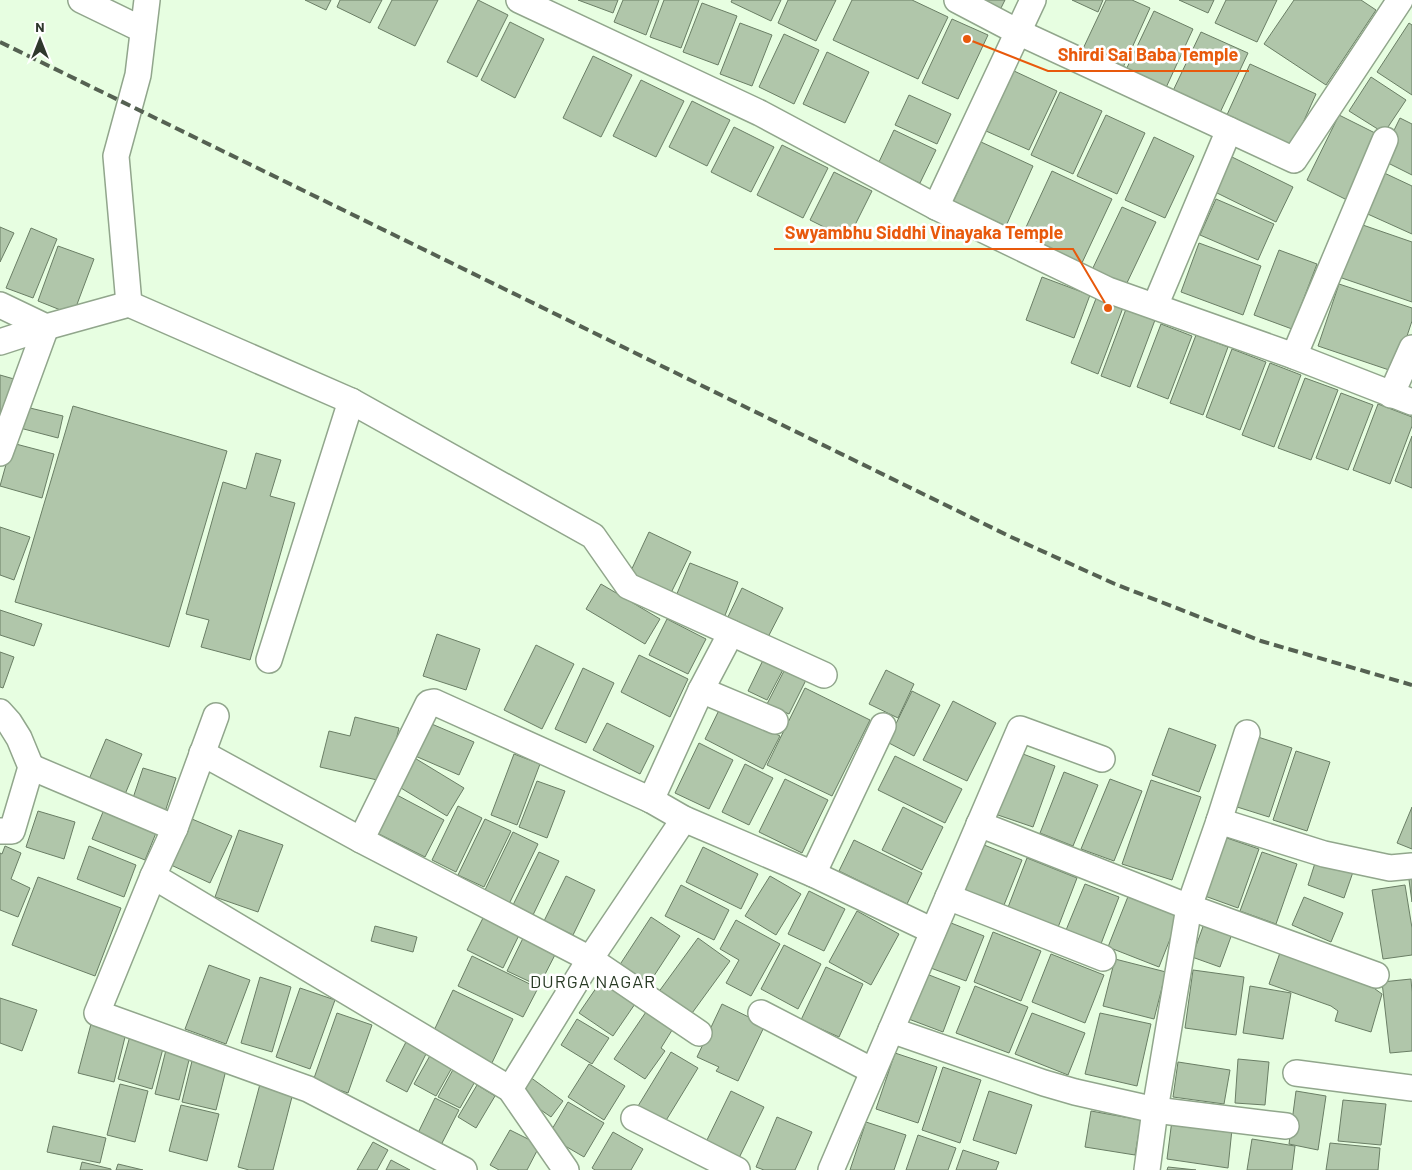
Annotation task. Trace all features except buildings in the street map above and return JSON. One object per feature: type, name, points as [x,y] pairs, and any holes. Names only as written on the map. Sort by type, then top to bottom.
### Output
[{"type":"street","points":[[81,0],[143,30]]},
{"type":"street","points":[[129,304],[116,156],[138,75],[147,0]]},
{"type":"street","points":[[519,0],[760,113],[936,207],[1108,290],[1294,356],[1402,398],[1412,348]]},
{"type":"street","points":[[957,0],[1018,32],[1294,160],[1400,0]]},
{"type":"street","points":[[936,207],[1033,0]]},
{"type":"street","points":[[1155,306],[1229,130]]},
{"type":"street","points":[[1294,356],[1385,140]]},
{"type":"street","points":[[0,342],[129,304],[351,402],[593,536],[628,586],[824,675]]},
{"type":"street","points":[[0,305],[46,327]]},
{"type":"street","points":[[0,452],[46,327]]},
{"type":"street","points":[[269,660],[351,402]]},
{"type":"street","points":[[651,800],[701,690],[731,634]]},
{"type":"street","points":[[701,690],[775,721]]},
{"type":"street","points":[[361,840],[428,704],[434,702],[651,800],[684,819],[813,874],[933,931]]},
{"type":"street","points":[[0,712],[10,722],[31,767],[12,831],[0,831]]},
{"type":"street","points":[[216,716],[175,828],[153,876],[97,1013],[308,1089],[464,1170]]},
{"type":"street","points":[[813,874],[883,726]]},
{"type":"street","points":[[831,1170],[1020,729],[1102,759]]},
{"type":"street","points":[[1147,1170],[1155,1110],[1189,907],[1247,733]]},
{"type":"street","points":[[202,753],[361,840],[590,959],[699,1032]]},
{"type":"street","points":[[31,767],[175,828]]},
{"type":"street","points":[[510,1089],[590,959],[684,819]]},
{"type":"street","points":[[1219,821],[1324,854],[1390,868],[1412,866]]},
{"type":"street","points":[[979,824],[1189,907],[1376,975]]},
{"type":"street","points":[[153,876],[510,1089],[566,1170]]},
{"type":"street","points":[[948,897],[1103,958]]},
{"type":"street","points":[[761,1013],[874,1071]]},
{"type":"street","points":[[891,1030],[1075,1092],[1155,1110],[1286,1126]]},
{"type":"street","points":[[1296,1073],[1412,1088]]},
{"type":"street","points":[[634,1118],[737,1170]]},
{"type":"railway","points":[[0,42],[1011,537],[1115,584],[1261,641],[1412,685]]},
{"type":"place","name":"Shirdi Sai Baba Temple","points":[[967,39]]},
{"type":"place","name":"Swyambhu Siddhi Vinayaka Temple","points":[[1108,308]]},
{"type":"district","name":"DURGA NAGAR","points":[[593,981]]}]
